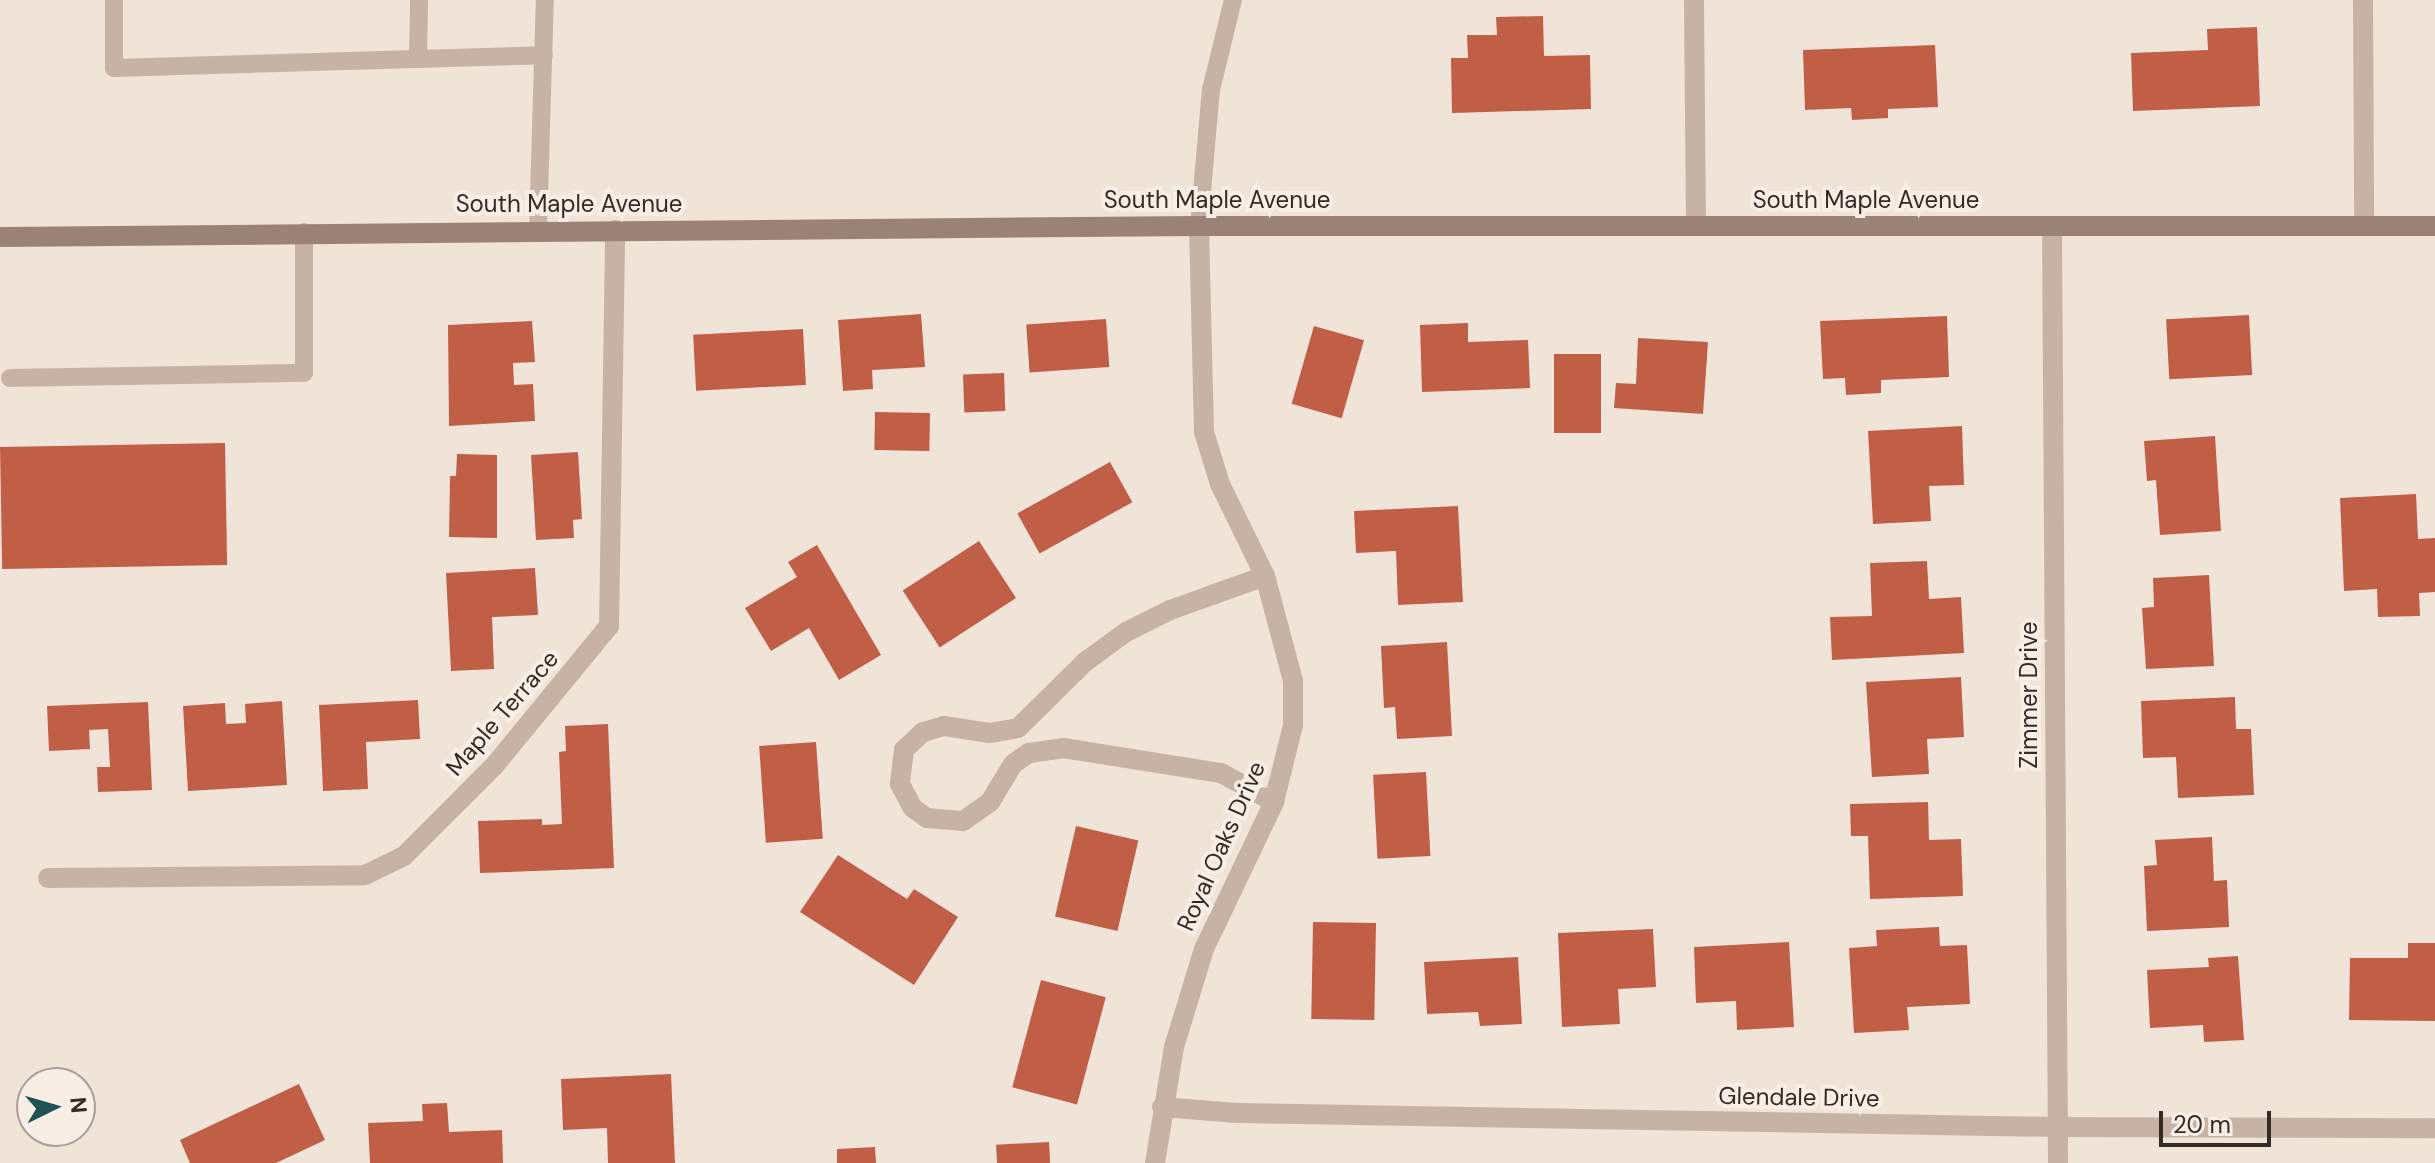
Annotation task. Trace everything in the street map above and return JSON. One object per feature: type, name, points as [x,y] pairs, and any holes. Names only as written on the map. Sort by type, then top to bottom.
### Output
[{"type":"main road","name":"South Maple Avenue","points":[[0,237],[1199,226],[2435,226]]},
{"type":"street","points":[[1694,0],[1696,225]]},
{"type":"street","points":[[2363,0],[2364,226]]},
{"type":"street","name":"Royal Oaks Drive","points":[[1155,1163],[1162,1107],[1204,949],[1274,802],[1293,725],[1293,681],[1265,576],[1220,484],[1204,432],[1199,226]]},
{"type":"street","name":"Zimmer Drive","points":[[2052,227],[2058,1163]]},
{"type":"street","name":"Maple Terrace","points":[[48,878],[365,875],[404,856],[494,766],[609,626],[615,230]]},
{"type":"street","points":[[1265,576],[1170,610],[1126,632],[1085,662],[1018,728],[989,733],[944,726],[923,732],[900,762],[904,795],[927,818],[963,821],[979,814],[1013,764],[1029,753],[1063,748],[1221,773],[1274,802]]},
{"type":"street","name":"Glendale Drive","points":[[1162,1107],[1237,1113],[2057,1127],[2435,1128]]},
{"type":"lane","points":[[114,0],[114,68],[544,55]]},
{"type":"lane","points":[[418,59],[419,0]]},
{"type":"lane","points":[[538,230],[545,0]]},
{"type":"lane","points":[[1199,226],[1211,90],[1233,0]]},
{"type":"lane","points":[[10,378],[304,373],[304,232]]},
{"type":"lane","points":[[1018,728],[1029,753]]},
{"type":"building","points":[[1543,16],[1544,56],[1590,55],[1591,109],[1452,113],[1451,58],[1468,58],[1467,35],[1497,35],[1496,17]]},
{"type":"building","points":[[2257,27],[2260,106],[2133,111],[2131,53],[2208,50],[2207,29]]},
{"type":"building","points":[[1935,45],[1938,107],[1888,109],[1888,118],[1852,120],[1851,108],[1805,110],[1803,50]]},
{"type":"building","points":[[921,314],[925,367],[872,370],[873,389],[843,391],[838,320]]},
{"type":"building","points":[[2249,315],[2252,375],[2169,379],[2166,319]]},
{"type":"building","points":[[1947,316],[1949,377],[1881,380],[1881,393],[1846,395],[1845,378],[1823,379],[1820,321]]},
{"type":"building","points":[[1106,319],[1109,367],[1030,372],[1026,325]]},
{"type":"building","points":[[532,321],[535,362],[513,363],[514,385],[533,384],[535,421],[449,426],[448,325]]},
{"type":"building","points":[[1468,323],[1468,342],[1528,340],[1530,388],[1422,392],[1420,325]]},
{"type":"building","points":[[1314,326],[1364,340],[1342,418],[1292,404]]},
{"type":"building","points":[[803,329],[806,385],[696,391],[693,335]]},
{"type":"building","points":[[1638,338],[1708,342],[1703,414],[1614,408],[1616,383],[1636,384]]},
{"type":"building","points":[[1554,354],[1601,354],[1601,433],[1554,433]]},
{"type":"building","points":[[1004,373],[1005,411],[964,412],[963,374]]},
{"type":"building","points":[[875,412],[930,413],[929,451],[874,450]]},
{"type":"building","points":[[1962,426],[1964,485],[1929,486],[1931,521],[1873,524],[1868,431]]},
{"type":"building","points":[[2215,436],[2221,531],[2160,535],[2156,480],[2147,481],[2144,441]]},
{"type":"building","points":[[225,443],[227,565],[2,569],[0,447]]},
{"type":"building","points":[[578,452],[582,519],[573,520],[574,538],[536,540],[531,455]]},
{"type":"building","points":[[457,454],[497,455],[497,538],[449,537],[450,476],[456,476]]},
{"type":"building","points":[[1110,462],[1132,502],[1040,554],[1017,513]]},
{"type":"building","points":[[2416,494],[2418,539],[2435,538],[2435,592],[2419,593],[2420,616],[2378,617],[2377,589],[2344,591],[2340,498]]},
{"type":"building","points":[[1458,506],[1463,602],[1398,605],[1396,551],[1356,553],[1354,511]]},
{"type":"building","points":[[979,541],[1016,598],[940,648],[903,591]]},
{"type":"building","points":[[817,545],[881,655],[839,680],[809,628],[771,651],[745,608],[797,577],[788,562]]},
{"type":"building","points":[[1927,561],[1929,599],[1961,597],[1964,653],[1832,660],[1830,617],[1872,616],[1870,563]]},
{"type":"building","points":[[535,568],[538,615],[492,617],[494,669],[451,671],[446,573]]},
{"type":"building","points":[[2209,575],[2214,666],[2146,669],[2142,608],[2154,607],[2153,578]]},
{"type":"building","points":[[1447,642],[1452,736],[1397,739],[1395,707],[1384,708],[1381,646]]},
{"type":"building","points":[[1961,677],[1964,737],[1927,739],[1929,774],[1872,777],[1866,682]]},
{"type":"building","points":[[2235,697],[2236,729],[2251,729],[2254,795],[2178,798],[2176,757],[2143,758],[2141,701]]},
{"type":"building","points":[[418,700],[420,739],[366,742],[368,789],[323,791],[319,705]]},
{"type":"building","points":[[282,701],[287,785],[188,791],[183,706],[225,703],[226,724],[246,723],[245,704]]},
{"type":"building","points":[[148,702],[152,790],[98,792],[97,767],[110,767],[108,729],[89,730],[90,749],[49,751],[47,706]]},
{"type":"building","points":[[608,724],[614,868],[480,873],[478,821],[542,819],[542,825],[562,824],[559,752],[566,751],[565,726]]},
{"type":"building","points":[[816,742],[823,839],[766,843],[759,746]]},
{"type":"building","points":[[1426,772],[1430,856],[1377,859],[1373,775]]},
{"type":"building","points":[[1928,802],[1929,840],[1961,839],[1963,896],[1870,899],[1868,836],[1851,836],[1850,804]]},
{"type":"building","points":[[1076,826],[1138,840],[1117,931],[1055,917]]},
{"type":"building","points":[[2212,837],[2214,881],[2227,880],[2229,927],[2147,931],[2144,866],[2157,865],[2155,840]]},
{"type":"building","points":[[838,855],[907,899],[914,889],[958,917],[914,985],[800,912]]},
{"type":"building","points":[[1313,922],[1376,923],[1374,1020],[1311,1019]]},
{"type":"building","points":[[1939,927],[1940,946],[1967,945],[1970,1004],[1907,1007],[1909,1030],[1854,1033],[1849,948],[1877,946],[1876,930]]},
{"type":"building","points":[[1653,929],[1656,987],[1618,989],[1620,1024],[1562,1027],[1558,933]]},
{"type":"building","points":[[1789,942],[1794,1027],[1737,1030],[1736,1001],[1696,1003],[1694,947]]},
{"type":"building","points":[[2408,943],[2435,943],[2435,1021],[2349,1020],[2350,958],[2408,958]]},
{"type":"building","points":[[2238,956],[2244,1040],[2204,1042],[2203,1025],[2150,1028],[2147,970],[2209,967],[2208,958]]},
{"type":"building","points":[[1518,957],[1522,1024],[1480,1026],[1478,1012],[1427,1014],[1424,962]]},
{"type":"building","points":[[1041,980],[1106,997],[1077,1105],[1012,1087]]},
{"type":"building","points":[[671,1074],[675,1163],[608,1163],[607,1128],[563,1130],[561,1079]]},
{"type":"building","points":[[299,1084],[325,1140],[276,1163],[190,1163],[180,1140]]},
{"type":"building","points":[[447,1103],[449,1132],[502,1130],[503,1163],[370,1163],[368,1123],[423,1121],[422,1104]]},
{"type":"building","points":[[1049,1142],[1050,1163],[997,1163],[996,1145]]},
{"type":"building","points":[[875,1147],[876,1163],[837,1163],[837,1149]]}]
